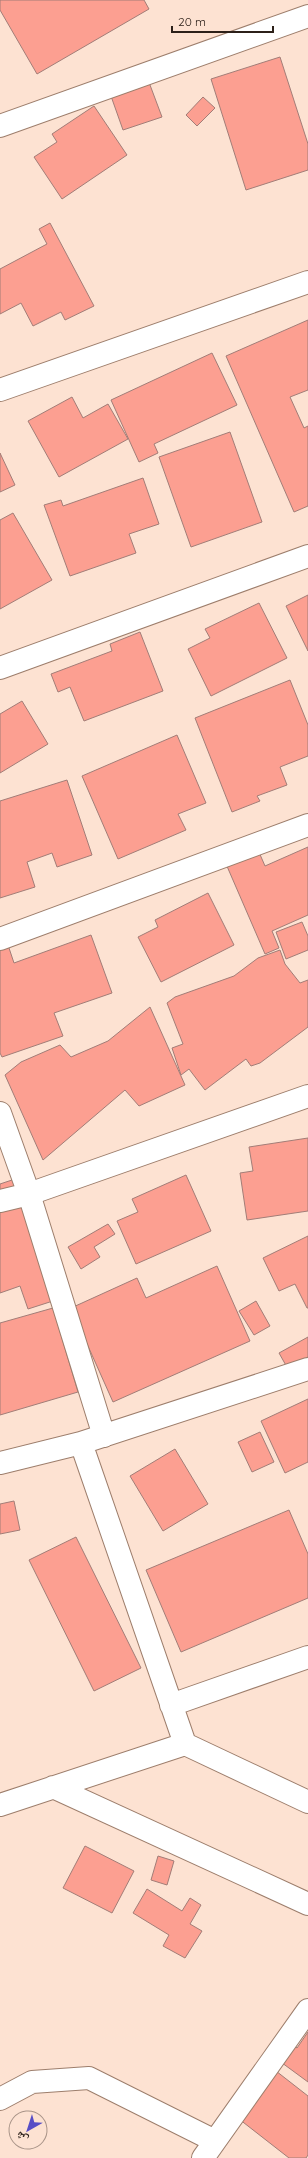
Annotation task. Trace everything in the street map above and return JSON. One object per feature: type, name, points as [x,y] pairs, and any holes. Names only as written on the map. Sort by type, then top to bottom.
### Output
[{"type":"street","points":[[0,126],[308,16]]},
{"type":"street","points":[[0,390],[308,282]]},
{"type":"street","points":[[0,668],[308,556]]},
{"type":"street","points":[[0,939],[308,825]]},
{"type":"street","points":[[0,1200],[29,1194],[308,1096]]},
{"type":"street","points":[[0,1113],[29,1194],[104,1436]]},
{"type":"street","points":[[0,1463],[104,1436],[308,1369]]},
{"type":"street","points":[[81,1443],[185,1744]]},
{"type":"street","points":[[171,1704],[308,1657]]},
{"type":"street","points":[[0,1804],[185,1744],[308,1802]]},
{"type":"street","points":[[53,1787],[308,1904]]},
{"type":"street","points":[[0,2099],[32,2082],[89,2078],[209,2149],[308,2010]]},
{"type":"building","points":[[0,0],[144,0],[149,9],[37,74],[0,10]]},
{"type":"building","points":[[280,57],[308,144],[308,170],[246,190],[211,79]]},
{"type":"building","points":[[144,69],[162,117],[123,130],[106,82]]},
{"type":"building","points":[[203,97],[215,108],[197,126],[186,115]]},
{"type":"building","points":[[94,106],[127,155],[62,199],[34,157],[57,142],[52,134]]},
{"type":"building","points":[[50,223],[94,306],[65,320],[61,312],[33,326],[21,303],[0,314],[0,269],[47,244],[39,229]]},
{"type":"building","points":[[308,320],[308,390],[290,397],[304,428],[308,426],[308,506],[294,512],[226,356]]},
{"type":"building","points":[[212,353],[237,405],[154,444],[158,453],[139,462],[111,400]]},
{"type":"building","points":[[72,397],[83,418],[108,404],[128,439],[59,477],[28,421]]},
{"type":"building","points":[[230,432],[262,522],[191,547],[159,457]]},
{"type":"building","points":[[0,453],[15,485],[0,492]]},
{"type":"building","points":[[143,478],[159,524],[129,534],[136,553],[70,576],[44,505],[61,500],[63,506]]},
{"type":"building","points":[[13,513],[52,580],[0,609],[0,520]]},
{"type":"building","points":[[308,595],[308,651],[286,606]]},
{"type":"building","points":[[259,603],[287,658],[211,696],[188,649],[210,638],[205,629]]},
{"type":"building","points":[[140,632],[163,691],[84,721],[70,687],[58,692],[51,674],[112,651],[110,644]]},
{"type":"building","points":[[290,680],[308,725],[308,756],[280,767],[287,785],[257,796],[260,801],[232,812],[195,718]]},
{"type":"building","points":[[22,701],[48,744],[0,773],[0,714]]},
{"type":"building","points":[[177,735],[206,803],[178,814],[186,830],[118,859],[82,776]]},
{"type":"building","points":[[67,780],[92,855],[57,867],[52,853],[27,862],[35,887],[0,898],[0,801]]},
{"type":"building","points":[[255,843],[265,866],[308,847],[308,915],[272,931],[279,948],[265,954],[223,857]]},
{"type":"building","points":[[208,893],[234,945],[161,982],[138,937],[158,927],[155,920]]},
{"type":"building","points":[[302,922],[308,936],[308,950],[286,959],[276,932]]},
{"type":"building","points":[[91,935],[112,993],[54,1013],[63,1036],[2,1057],[0,1053],[0,941],[6,939],[14,963]]},
{"type":"building","points":[[280,950],[285,964],[300,983],[308,980],[308,1027],[260,1063],[251,1066],[246,1059],[205,1090],[189,1069],[181,1075],[172,1048],[183,1044],[167,1003],[175,997],[234,976],[258,958]]},
{"type":"building","points":[[150,1007],[185,1085],[139,1106],[125,1090],[43,1160],[5,1075],[21,1062],[60,1045],[71,1057],[108,1041]]},
{"type":"building","points":[[308,1138],[308,1211],[247,1220],[240,1173],[253,1171],[249,1147]]},
{"type":"building","points":[[186,1175],[211,1231],[136,1264],[117,1221],[138,1212],[132,1199]]},
{"type":"building","points":[[15,1179],[56,1300],[28,1309],[20,1286],[0,1293],[0,1184]]},
{"type":"building","points":[[108,1224],[115,1234],[94,1247],[100,1257],[81,1269],[68,1247]]},
{"type":"building","points":[[308,1236],[307,1308],[295,1284],[279,1291],[263,1258]]},
{"type":"building","points":[[217,1266],[250,1341],[113,1402],[71,1308],[137,1278],[146,1298]]},
{"type":"building","points":[[256,1301],[270,1326],[254,1335],[239,1311]]},
{"type":"building","points":[[53,1308],[78,1392],[0,1415],[0,1323]]},
{"type":"building","points":[[308,1337],[308,1357],[288,1369],[279,1353]]},
{"type":"building","points":[[308,1399],[308,1462],[285,1473],[261,1421]]},
{"type":"building","points":[[260,1432],[274,1462],[252,1472],[238,1442]]},
{"type":"building","points":[[175,1449],[208,1504],[163,1531],[130,1476]]},
{"type":"building","points":[[14,1501],[20,1530],[0,1534],[0,1504]]},
{"type":"building","points":[[289,1510],[308,1554],[308,1598],[181,1652],[146,1570]]},
{"type":"building","points":[[76,1537],[141,1668],[94,1691],[29,1560]]},
{"type":"building","points":[[85,1846],[134,1871],[112,1913],[63,1888]]},
{"type":"building","points":[[158,1856],[174,1861],[167,1885],[151,1880]]},
{"type":"building","points":[[147,1889],[182,1911],[190,1898],[201,1905],[190,1924],[202,1931],[185,1958],[163,1946],[169,1935],[133,1913]]},
{"type":"building","points":[[308,2032],[308,2082],[274,2057],[287,2040],[297,2048]]},
{"type":"building","points":[[276,2071],[308,2096],[308,2155],[306,2158],[289,2158],[239,2119]]}]
